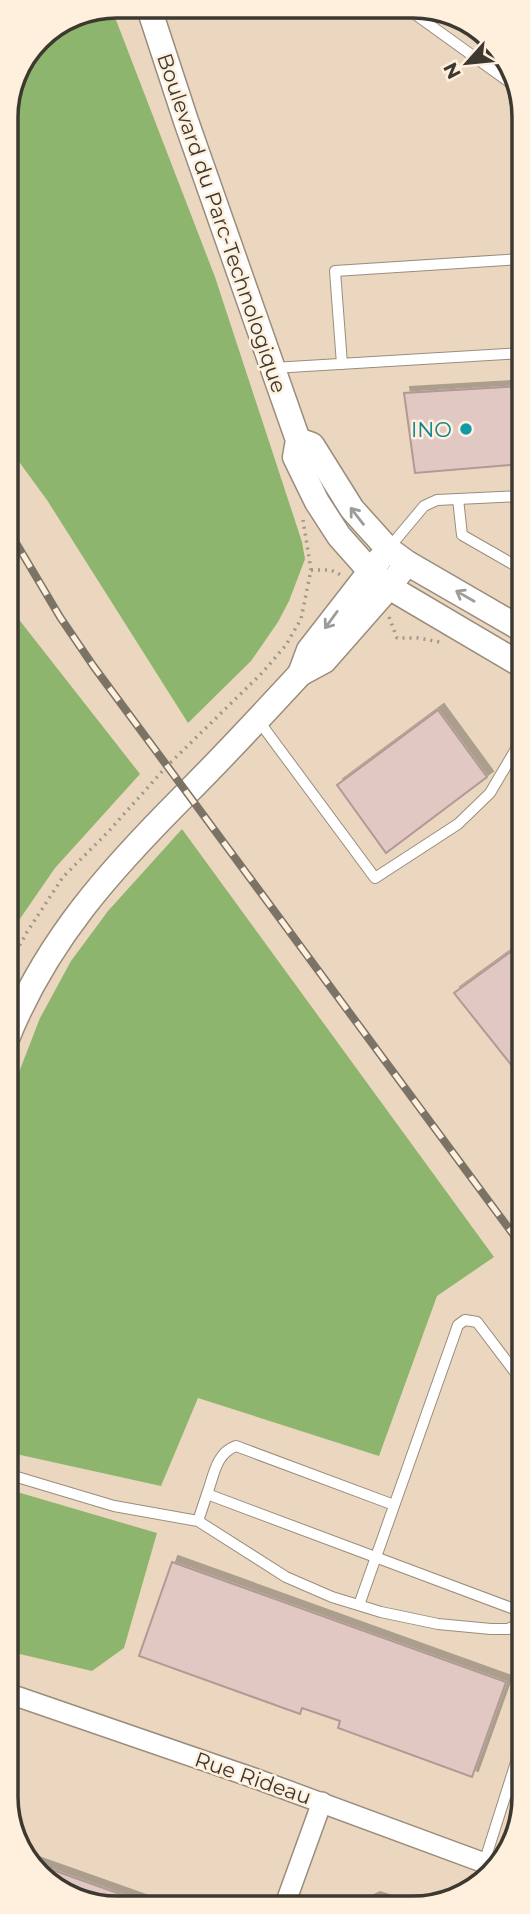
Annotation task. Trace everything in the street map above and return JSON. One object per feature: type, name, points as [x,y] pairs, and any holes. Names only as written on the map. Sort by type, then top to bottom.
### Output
[{"type":"street","name":"Boulevard du Parc-Technologique","points":[[152,18],[298,440],[295,457],[317,502],[339,536],[370,571],[389,587],[512,660]]},
{"type":"street","name":"Boulevard du Parc-Technologique","points":[[298,440],[312,445],[352,509],[397,556],[512,624]]},
{"type":"street","points":[[300,674],[309,650],[370,571],[397,556]]},
{"type":"street","points":[[18,1016],[44,962],[73,918],[110,873],[300,674],[324,661],[389,587],[397,556]]},
{"type":"street","name":"Rue Rideau","points":[[18,1697],[322,1802],[487,1864]]},
{"type":"street","points":[[288,1896],[322,1802]]},
{"type":"lane","points":[[421,18],[504,78]]},
{"type":"lane","points":[[342,364],[335,271],[512,260]]},
{"type":"lane","points":[[272,368],[512,354]]},
{"type":"lane","points":[[397,556],[424,506],[437,500],[512,497]]},
{"type":"lane","points":[[458,499],[462,535],[512,564]]},
{"type":"lane","points":[[258,720],[375,878],[458,824],[490,793],[512,756]]},
{"type":"lane","points":[[359,1605],[458,1325],[465,1320],[477,1322],[512,1368]]},
{"type":"lane","points":[[198,1521],[221,1455],[236,1446],[394,1505]]},
{"type":"lane","points":[[18,1477],[114,1506],[198,1521],[286,1577],[359,1605],[438,1624],[491,1629],[512,1627]]},
{"type":"lane","points":[[207,1494],[512,1608]]},
{"type":"lane","points":[[493,1857],[512,1784]]},
{"type":"path","points":[[18,948],[64,877],[167,766],[262,673],[286,645],[301,620],[312,570]]},
{"type":"shaded area","points":[[104,18],[433,19],[457,28],[484,46],[502,73],[511,97],[512,1804],[505,1835],[488,1863],[463,1883],[433,1895],[97,1895],[67,1883],[46,1868],[34,1853],[19,1817],[18,110],[28,73],[51,42],[67,31]]},
{"type":"green space","points":[[115,18],[215,277],[302,542],[305,559],[278,622],[251,661],[188,723],[47,500],[18,460],[18,110],[28,73],[51,42],[85,23]]},
{"type":"green space","points":[[18,618],[140,774],[55,868],[18,922]]},
{"type":"green space","points":[[182,829],[494,1257],[437,1296],[379,1456],[198,1398],[161,1486],[18,1454],[18,1075],[40,1018],[71,961],[108,911]]},
{"type":"green space","points":[[18,1492],[157,1533],[124,1648],[92,1671],[18,1654]]},
{"type":"building","name":"INO","points":[[512,387],[512,465],[415,473],[404,393]]},
{"type":"building","points":[[438,710],[487,777],[386,853],[337,785]]},
{"type":"building","points":[[512,951],[512,1066],[454,993]]},
{"type":"building","points":[[172,1562],[506,1682],[472,1777],[338,1728],[340,1721],[302,1708],[300,1714],[139,1656]]},
{"type":"building","points":[[46,1868],[126,1896],[97,1895],[85,1891],[67,1883]]},
{"type":"railway","points":[[18,546],[60,617],[94,667],[512,1233]]},
{"type":"place","name":"INO","points":[[466,429]]}]
